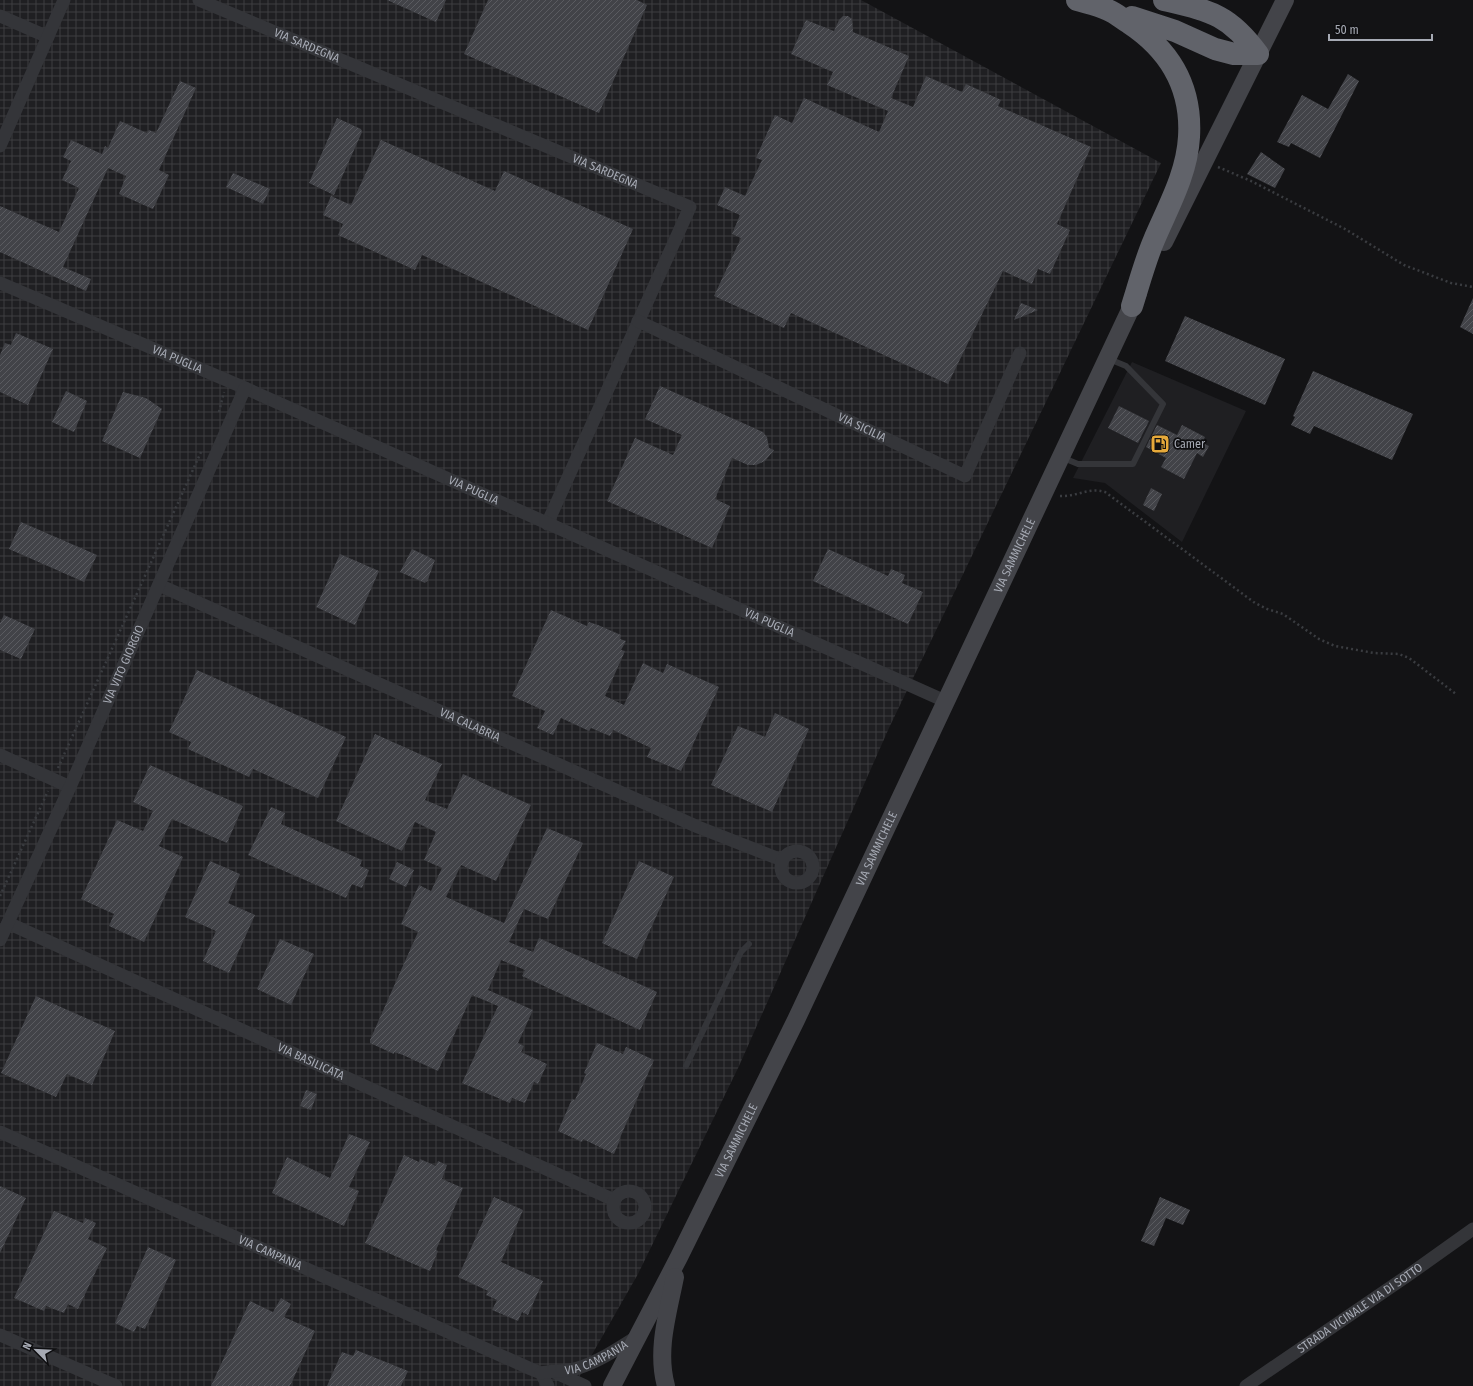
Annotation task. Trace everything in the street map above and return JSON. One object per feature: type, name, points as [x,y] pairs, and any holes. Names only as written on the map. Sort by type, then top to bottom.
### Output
[{"type":"highway","points":[[1076,0],[1175,31],[1215,49],[1234,54],[1258,54]]},
{"type":"highway","points":[[1164,0],[1189,6],[1222,18],[1235,26],[1258,54]]},
{"type":"highway","points":[[1109,10],[1148,35],[1165,54],[1177,73],[1188,105],[1189,138],[1184,166],[1175,194],[1153,241],[1132,306]]},
{"type":"main road","name":"VIA SAMMICHELE","points":[[612,1386],[679,1257],[799,1013],[1107,358],[1285,0]]},
{"type":"main road","points":[[666,1386],[662,1370],[663,1338],[679,1257]]},
{"type":"street","points":[[0,146],[64,0]]},
{"type":"street","name":"VIA SARDEGNA","points":[[199,0],[690,207],[546,524]]},
{"type":"street","points":[[0,16],[48,37]]},
{"type":"street","name":"VIA PUGLIA","points":[[0,282],[228,380],[546,524],[945,701]]},
{"type":"street","name":"VIA SICILIA","points":[[638,321],[965,476],[1020,353]]},
{"type":"street","name":"VIA VITO GIORGIO","points":[[0,940],[70,787],[245,388]]},
{"type":"street","name":"VIA CALABRIA","points":[[159,585],[691,824],[782,860]]},
{"type":"street","points":[[0,755],[70,787]]},
{"type":"street","name":"VIA BASILICATA","points":[[8,923],[614,1200]]},
{"type":"street","name":"VIA CAMPANIA","points":[[0,1132],[547,1380],[585,1386]]},
{"type":"street","name":"STRADA VICINALE VIA DI SOTTO","points":[[1246,1386],[1473,1229]]},
{"type":"street","points":[[0,1335],[116,1386]]},
{"type":"street","name":"VIA CAMPANIA","points":[[547,1380],[606,1357],[638,1335]]},
{"type":"lane","points":[[1060,457],[1078,464],[1132,464],[1163,404],[1126,366],[1107,358]]},
{"type":"lane","points":[[686,1066],[741,952],[749,944]]},
{"type":"path","points":[[1204,161],[1251,181],[1345,229],[1404,265],[1451,283],[1473,287]]},
{"type":"path","points":[[218,414],[228,380]]},
{"type":"path","points":[[0,896],[202,450]]},
{"type":"path","points":[[1044,491],[1061,496],[1070,496],[1090,490],[1105,492],[1255,603],[1268,610],[1284,614],[1319,639],[1335,646],[1374,653],[1399,654],[1409,658],[1456,694]]},
{"type":"shaded area","points":[[0,0],[861,0],[1161,163],[889,728],[739,1066],[638,1274],[574,1386],[0,1386]]},
{"type":"shaded area","name":"Camer","points":[[1132,362],[1246,411],[1182,542],[1105,483],[1073,478]]},
{"type":"building","points":[[387,0],[446,0],[436,22]]},
{"type":"building","points":[[488,0],[637,0],[647,5],[599,113],[464,54]]},
{"type":"building","points":[[843,16],[848,16],[852,19],[853,32],[909,56],[891,98],[913,107],[926,76],[962,92],[966,84],[1001,100],[998,106],[1091,147],[1057,224],[1070,230],[1050,274],[1038,269],[1032,284],[1003,271],[948,384],[791,313],[784,328],[714,296],[741,238],[732,234],[740,215],[717,205],[725,187],[745,196],[762,160],[756,158],[775,115],[792,123],[804,98],[879,132],[888,111],[827,85],[833,72],[791,54],[806,20],[834,31],[839,20]]},
{"type":"building","points":[[1348,74],[1359,81],[1320,158],[1291,143],[1289,147],[1277,142],[1302,95],[1328,109]]},
{"type":"building","points":[[180,81],[196,88],[159,170],[169,175],[153,209],[119,194],[126,176],[108,168],[63,267],[91,279],[86,291],[0,252],[0,206],[59,232],[79,188],[62,180],[71,161],[63,157],[71,140],[102,154],[105,146],[108,148],[120,121],[147,133],[149,130],[156,133]]},
{"type":"building","points":[[337,118],[361,129],[362,132],[334,195],[309,183]]},
{"type":"building","points":[[381,140],[495,191],[504,171],[633,229],[588,330],[422,255],[415,270],[338,235],[343,224],[323,215],[331,196],[351,205]]},
{"type":"building","points":[[1261,152],[1285,169],[1275,188],[1247,174]]},
{"type":"building","points":[[233,173],[270,189],[263,204],[226,187]]},
{"type":"building","points":[[1473,298],[1473,334],[1460,327]]},
{"type":"building","points":[[1021,303],[1038,310],[1014,320]]},
{"type":"building","points":[[1185,316],[1285,359],[1265,405],[1165,361]]},
{"type":"building","points":[[16,333],[53,349],[28,405],[0,392],[0,355],[5,343],[11,345]]},
{"type":"building","points":[[1313,371],[1413,414],[1392,460],[1314,426],[1310,434],[1291,425],[1295,417],[1293,416]]},
{"type":"building","points":[[660,386],[763,432],[767,437],[769,448],[774,450],[765,461],[756,465],[748,465],[732,458],[715,499],[730,506],[712,548],[607,501],[635,438],[673,455],[682,435],[645,419]]},
{"type":"building","points":[[66,391],[87,401],[74,432],[52,422]]},
{"type":"building","points":[[123,392],[146,398],[162,409],[140,458],[102,441]]},
{"type":"building","points":[[1119,406],[1149,421],[1138,443],[1108,428]]},
{"type":"building","points":[[1157,425],[1177,435],[1182,425],[1205,437],[1202,443],[1209,446],[1203,457],[1197,453],[1184,479],[1161,467],[1166,458],[1146,447]]},
{"type":"building","points":[[1151,488],[1162,494],[1154,511],[1143,505]]},
{"type":"building","points":[[21,522],[97,555],[84,582],[9,549]]},
{"type":"building","points":[[412,549],[435,560],[427,582],[426,581],[425,583],[400,572]]},
{"type":"building","points":[[828,549],[888,576],[891,569],[905,575],[902,583],[923,592],[908,624],[813,581]]},
{"type":"building","points":[[340,554],[379,571],[355,625],[316,607]]},
{"type":"building","points":[[551,610],[587,626],[589,622],[598,625],[621,635],[620,639],[626,641],[621,650],[625,651],[605,696],[624,705],[643,663],[663,673],[667,664],[719,687],[681,771],[647,757],[651,748],[613,730],[610,736],[591,728],[589,731],[561,718],[553,735],[537,728],[545,711],[512,696]]},
{"type":"building","points":[[4,615],[35,629],[21,659],[0,650],[0,623]]},
{"type":"building","points":[[197,670],[346,737],[318,798],[253,769],[249,777],[188,749],[191,742],[169,732]]},
{"type":"building","points":[[775,713],[809,729],[772,812],[711,785],[738,726],[765,737]]},
{"type":"building","points":[[375,734],[442,764],[425,800],[447,809],[463,774],[531,805],[496,881],[461,865],[446,897],[504,923],[547,828],[583,843],[548,919],[524,909],[509,942],[533,952],[539,938],[657,992],[640,1030],[522,976],[525,970],[501,960],[488,990],[533,1010],[518,1043],[524,1046],[521,1052],[547,1064],[538,1084],[534,1082],[525,1103],[512,1098],[510,1103],[462,1083],[498,1006],[472,995],[438,1071],[403,1055],[394,1052],[394,1054],[370,1043],[418,932],[401,924],[419,885],[431,891],[442,868],[424,860],[436,832],[415,822],[402,851],[336,821]]},
{"type":"building","points":[[150,765],[243,806],[227,843],[172,819],[159,846],[183,857],[144,942],[109,926],[114,914],[81,899],[117,820],[143,831],[153,811],[133,802]]},
{"type":"building","points":[[271,807],[285,813],[281,824],[362,860],[360,866],[369,870],[362,888],[352,884],[346,898],[248,855]]},
{"type":"building","points":[[210,861],[240,874],[228,903],[255,915],[229,973],[203,961],[216,931],[185,917]]},
{"type":"building","points":[[639,861],[674,877],[637,959],[602,943]]},
{"type":"building","points":[[397,862],[414,870],[406,887],[389,879]]},
{"type":"building","points":[[280,939],[314,954],[291,1005],[257,989]]},
{"type":"building","points":[[36,996],[115,1031],[92,1085],[67,1074],[56,1097],[1,1073]]},
{"type":"building","points":[[597,1043],[623,1054],[626,1047],[654,1060],[614,1154],[583,1139],[582,1142],[558,1131],[572,1099],[575,1100],[586,1074],[584,1073]]},
{"type":"building","points":[[306,1090],[317,1094],[311,1110],[300,1106]]},
{"type":"building","points":[[349,1134],[370,1142],[349,1187],[359,1191],[344,1226],[272,1193],[287,1157],[330,1178]]},
{"type":"building","points":[[404,1155],[419,1162],[420,1159],[436,1166],[438,1161],[447,1165],[442,1179],[463,1188],[436,1250],[438,1251],[430,1271],[365,1243]]},
{"type":"building","points":[[0,1186],[26,1198],[0,1253]]},
{"type":"building","points":[[494,1197],[523,1210],[501,1262],[543,1281],[528,1315],[522,1312],[518,1321],[492,1310],[497,1300],[486,1295],[488,1291],[458,1277]]},
{"type":"building","points":[[1160,1197],[1190,1210],[1183,1225],[1166,1218],[1154,1246],[1141,1241]]},
{"type":"building","points":[[54,1211],[83,1223],[85,1218],[96,1223],[88,1239],[107,1248],[78,1309],[68,1304],[64,1313],[46,1306],[44,1311],[14,1298]]},
{"type":"building","points":[[148,1247],[176,1260],[145,1329],[137,1326],[134,1332],[115,1323]]},
{"type":"building","points":[[281,1298],[291,1304],[284,1317],[315,1331],[290,1386],[211,1386],[250,1301],[273,1312]]},
{"type":"building","points":[[356,1350],[408,1371],[401,1386],[327,1386],[342,1352],[353,1356]]},
{"type":"place","name":"Camer","points":[[1160,444]]}]
